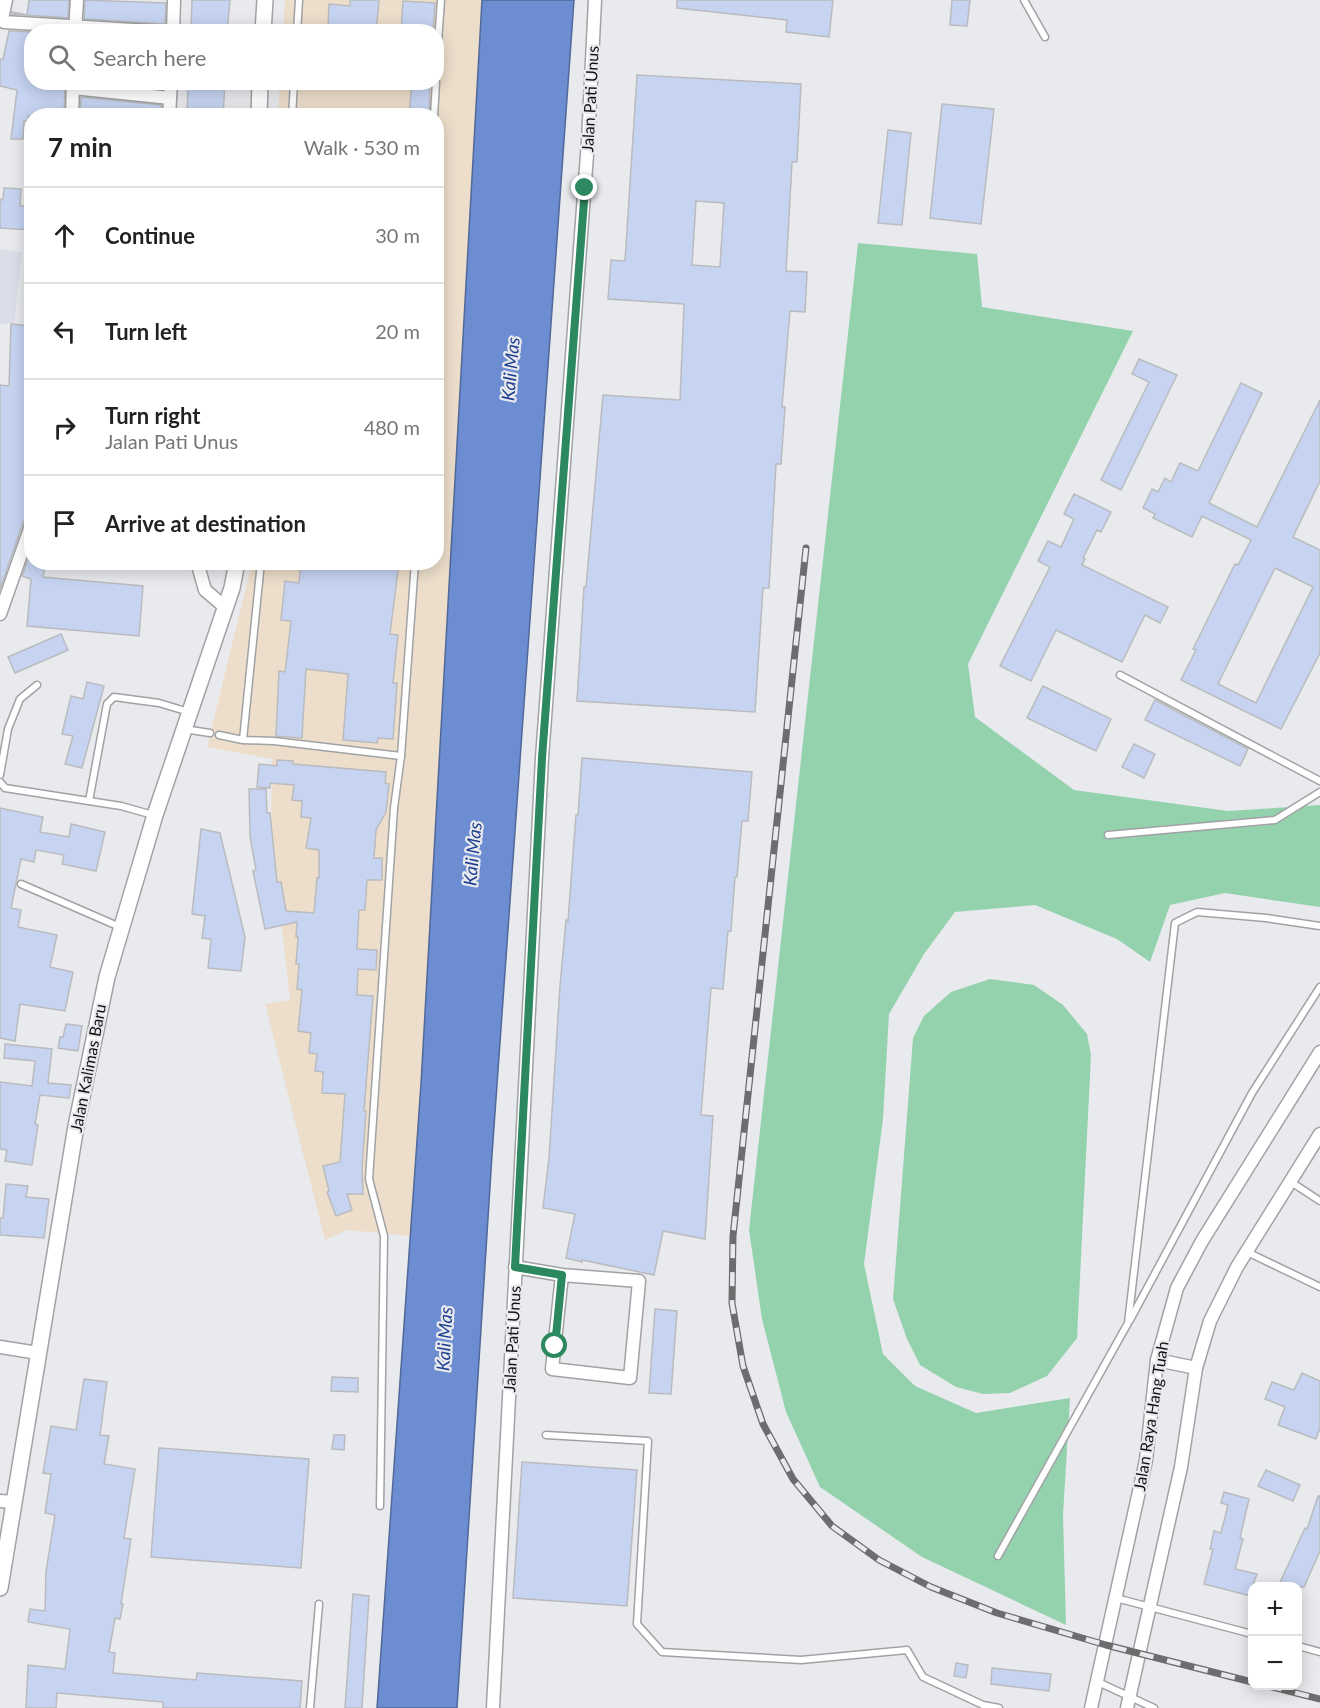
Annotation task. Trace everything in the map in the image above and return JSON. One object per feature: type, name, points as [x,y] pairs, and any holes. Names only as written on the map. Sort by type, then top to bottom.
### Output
[{"type":"street","points":[[6,0],[2,20],[28,24]]},
{"type":"street","points":[[75,24],[77,0]]},
{"type":"street","points":[[173,24],[174,0]]},
{"type":"street","points":[[264,24],[265,0]]},
{"type":"street","name":"Jalan Pati Unus","points":[[493,1708],[542,758],[588,141],[596,0]]},
{"type":"street","points":[[72,108],[73,90]]},
{"type":"street","points":[[110,90],[170,98]]},
{"type":"street","points":[[170,90],[170,108]]},
{"type":"street","points":[[259,108],[261,90]]},
{"type":"street","points":[[0,614],[24,546]]},
{"type":"street","points":[[199,570],[205,590],[226,608]]},
{"type":"street","name":"Jalan Kalimas Baru","points":[[0,1588],[7,1502],[38,1353],[76,1126],[107,976],[155,815],[226,608],[236,570]]},
{"type":"street","name":"Jalan Raya Hang Tuah","points":[[1091,1708],[1146,1460],[1157,1360],[1177,1288],[1202,1241],[1320,1052]]},
{"type":"street","points":[[1128,1703],[1180,1467],[1196,1368],[1210,1321],[1247,1252],[1320,1134]]},
{"type":"street","points":[[515,1267],[562,1275],[639,1281],[630,1378],[552,1369],[562,1275]]},
{"type":"street","points":[[0,1347],[38,1353]]},
{"type":"street","points":[[1157,1360],[1196,1368]]},
{"type":"lane","points":[[298,24],[299,0]]},
{"type":"lane","points":[[439,24],[441,0]]},
{"type":"lane","points":[[1024,0],[1045,37]]},
{"type":"lane","points":[[292,108],[294,90]]},
{"type":"lane","points":[[434,108],[436,90]]},
{"type":"lane","points":[[243,740],[260,570]]},
{"type":"lane","points":[[380,1506],[384,1236],[369,1179],[394,808],[414,570]]},
{"type":"lane","points":[[1120,675],[1320,781]]},
{"type":"lane","points":[[0,775],[8,729],[20,699],[38,685]]},
{"type":"lane","points":[[89,801],[107,704],[114,697],[159,703],[189,712]]},
{"type":"lane","points":[[183,729],[210,733]]},
{"type":"lane","points":[[219,735],[243,740],[274,741],[400,756]]},
{"type":"lane","points":[[0,782],[6,788],[89,801],[155,815]]},
{"type":"lane","points":[[1108,835],[1275,820],[1320,792]]},
{"type":"lane","points":[[21,884],[120,927]]},
{"type":"lane","points":[[1128,1323],[1175,923],[1197,912],[1266,918],[1320,926]]},
{"type":"lane","points":[[998,1556],[1128,1323],[1252,1093],[1320,987]]},
{"type":"lane","points":[[1291,1182],[1320,1201]]},
{"type":"lane","points":[[1247,1252],[1320,1287]]},
{"type":"lane","points":[[546,1436],[648,1442],[638,1624],[662,1652],[801,1660],[907,1650],[923,1677],[983,1707],[999,1708]]},
{"type":"lane","points":[[1116,1598],[1248,1633]]},
{"type":"lane","points":[[310,1708],[319,1604]]},
{"type":"lane","points":[[1302,1647],[1320,1652]]},
{"type":"lane","points":[[1098,1682],[1128,1703],[1154,1708]]},
{"type":"shaded area","points":[[285,0],[482,0],[421,1084],[410,1236],[348,1230],[325,1240],[265,1004],[290,1000],[271,832],[272,759],[207,747],[250,570],[444,570],[444,108],[278,108],[280,90],[444,90],[444,24],[283,24]]},
{"type":"shaded area","points":[[0,249],[22,252],[14,323],[0,324]]},
{"type":"green space","points":[[858,243],[977,254],[982,307],[1133,331],[968,664],[975,717],[1074,790],[1228,811],[1320,805],[1320,907],[1225,893],[1170,905],[1150,962],[1117,939],[1035,905],[955,912],[924,954],[889,1014],[883,1119],[864,1264],[883,1354],[915,1386],[976,1413],[1070,1398],[1063,1515],[1066,1625],[922,1557],[820,1487],[786,1412],[762,1319],[749,1230]]},
{"type":"green space","points":[[990,979],[1034,985],[1063,1005],[1087,1034],[1091,1055],[1077,1338],[1047,1376],[1010,1393],[983,1394],[956,1387],[920,1365],[907,1339],[893,1299],[913,1038],[924,1016],[951,992]]},
{"type":"water","name":"Kali Mas","points":[[482,0],[574,0],[492,1155],[457,1708],[377,1708],[421,1084]]},
{"type":"building","points":[[29,0],[69,0],[68,18],[12,14],[12,12],[27,15]]},
{"type":"building","points":[[85,0],[166,3],[165,24],[84,19]]},
{"type":"building","points":[[192,0],[230,0],[228,24],[191,24]]},
{"type":"building","points":[[350,0],[379,0],[377,24],[328,24],[329,4],[350,6]]},
{"type":"building","points":[[677,0],[833,0],[829,37],[786,32],[787,20],[677,8]]},
{"type":"building","points":[[952,0],[970,0],[967,26],[950,25]]},
{"type":"building","points":[[403,1],[435,3],[434,24],[402,24]]},
{"type":"building","points":[[9,31],[24,32],[24,90],[65,90],[64,108],[24,108],[23,139],[11,139],[17,90],[0,86],[0,59],[3,59]]},
{"type":"building","points":[[637,75],[801,84],[797,162],[792,162],[786,271],[807,272],[805,312],[790,311],[782,407],[785,407],[781,464],[776,464],[769,588],[763,588],[755,712],[577,701],[584,587],[586,587],[603,395],[680,400],[684,304],[608,299],[611,260],[625,261]],"holes":[[[696,201],[724,203],[720,267],[692,265]]]},
{"type":"building","points":[[188,90],[225,90],[223,108],[187,108]]},
{"type":"building","points":[[411,90],[430,90],[429,108],[410,108]]},
{"type":"building","points":[[81,97],[161,105],[161,108],[80,108]]},
{"type":"building","points":[[942,104],[994,109],[981,224],[930,218]]},
{"type":"building","points":[[888,130],[911,133],[902,225],[878,223]]},
{"type":"building","points":[[4,188],[21,189],[20,206],[24,206],[24,230],[0,228],[0,199],[3,200]]},
{"type":"building","points":[[11,324],[24,325],[24,520],[0,589],[0,385],[9,386]]},
{"type":"building","points":[[1139,359],[1177,375],[1121,490],[1101,480],[1149,382],[1132,374]]},
{"type":"building","points":[[1241,383],[1262,393],[1209,503],[1257,527],[1320,400],[1320,481],[1293,537],[1320,550],[1320,653],[1281,729],[1181,680],[1196,650],[1193,649],[1235,564],[1238,565],[1251,540],[1202,516],[1192,537],[1153,518],[1155,514],[1143,508],[1152,489],[1158,492],[1165,478],[1171,482],[1180,463],[1198,471]],"holes":[[[1275,568],[1313,587],[1256,703],[1218,684]]]},
{"type":"building","points":[[1074,494],[1111,512],[1101,532],[1097,530],[1083,558],[1085,559],[1082,565],[1168,607],[1160,623],[1145,615],[1122,662],[1056,630],[1031,681],[1000,666],[1050,567],[1038,561],[1048,541],[1061,547],[1074,519],[1064,514]]},
{"type":"building","points":[[24,570],[44,570],[43,577],[143,586],[139,636],[27,626],[31,579],[22,576]]},
{"type":"building","points":[[300,570],[398,570],[390,634],[398,635],[393,683],[397,683],[393,739],[378,738],[377,743],[343,740],[348,674],[306,669],[302,738],[276,736],[279,671],[285,672],[291,621],[281,620],[285,581],[299,583]]},
{"type":"building","points":[[61,634],[68,650],[15,673],[8,657]]},
{"type":"building","points":[[87,682],[104,686],[82,768],[65,764],[73,736],[62,734],[71,696],[83,699]]},
{"type":"building","points":[[1043,686],[1111,719],[1096,751],[1027,718]]},
{"type":"building","points":[[1155,700],[1248,749],[1240,766],[1145,720]]},
{"type":"building","points":[[1134,744],[1155,754],[1144,778],[1122,767]]},
{"type":"building","points":[[582,758],[752,772],[748,821],[742,821],[723,989],[711,988],[701,1115],[713,1116],[705,1239],[663,1231],[654,1275],[566,1258],[575,1214],[543,1208],[549,1158],[560,986]]},
{"type":"building","points":[[277,760],[293,761],[293,764],[386,772],[385,783],[389,784],[386,812],[376,830],[374,858],[382,858],[382,880],[367,880],[365,910],[359,910],[357,949],[377,950],[376,970],[358,969],[357,995],[373,996],[364,1111],[366,1111],[362,1169],[363,1194],[347,1194],[352,1210],[336,1216],[327,1192],[329,1191],[323,1166],[340,1162],[345,1094],[322,1093],[323,1072],[315,1071],[317,1054],[309,1053],[311,1033],[298,1031],[302,990],[297,989],[299,964],[296,964],[297,922],[265,929],[253,871],[256,870],[250,836],[249,789],[266,789],[267,813],[270,813],[277,882],[281,882],[286,911],[314,913],[317,878],[319,878],[319,850],[306,848],[311,818],[301,817],[302,801],[292,800],[294,785],[270,783],[270,788],[257,787],[259,764],[277,766]]},
{"type":"building","points":[[0,808],[43,817],[40,832],[69,837],[71,824],[105,832],[96,871],[62,864],[64,855],[36,850],[34,862],[21,859],[11,908],[21,910],[18,927],[57,935],[50,967],[73,972],[65,1011],[20,1004],[15,1041],[0,1038]]},
{"type":"building","points":[[201,829],[220,833],[245,937],[241,971],[208,968],[211,939],[202,938],[205,916],[192,914]]},
{"type":"building","points":[[66,1024],[82,1026],[78,1051],[58,1048]]},
{"type":"building","points":[[5,1044],[52,1049],[48,1083],[71,1085],[69,1098],[40,1095],[32,1165],[5,1161],[7,1150],[0,1149],[0,1082],[32,1086],[35,1061],[4,1058]]},
{"type":"building","points":[[6,1184],[28,1186],[26,1197],[49,1199],[44,1238],[0,1235],[0,1218],[3,1218]]},
{"type":"building","points":[[655,1309],[677,1311],[671,1394],[649,1393]]},
{"type":"building","points":[[1302,1373],[1320,1381],[1320,1428],[1316,1439],[1278,1425],[1285,1407],[1265,1399],[1272,1382],[1294,1390]]},
{"type":"building","points":[[332,1377],[358,1378],[358,1392],[331,1391]]},
{"type":"building","points":[[84,1379],[107,1382],[100,1435],[109,1436],[104,1464],[135,1469],[124,1538],[131,1539],[121,1604],[123,1604],[120,1619],[115,1618],[109,1652],[115,1653],[113,1673],[196,1680],[197,1673],[302,1681],[300,1708],[163,1708],[163,1702],[57,1693],[56,1708],[26,1708],[28,1665],[65,1669],[70,1629],[28,1622],[30,1609],[45,1611],[46,1572],[55,1515],[45,1513],[51,1474],[43,1473],[51,1426],[76,1430]]},
{"type":"building","points":[[334,1435],[345,1435],[344,1450],[332,1449]]},
{"type":"building","points":[[159,1448],[309,1459],[301,1568],[151,1557]]},
{"type":"building","points":[[522,1462],[637,1470],[627,1606],[513,1598]]},
{"type":"building","points":[[1266,1470],[1300,1485],[1293,1501],[1258,1486]]},
{"type":"building","points":[[1224,1492],[1249,1499],[1240,1538],[1243,1539],[1235,1569],[1257,1574],[1254,1582],[1248,1582],[1248,1595],[1204,1584],[1213,1549],[1210,1549],[1214,1531],[1221,1533],[1228,1505],[1221,1503]]},
{"type":"building","points":[[1318,1496],[1320,1496],[1320,1551],[1304,1587],[1302,1587],[1302,1582],[1280,1582],[1305,1528],[1307,1529]]},
{"type":"building","points":[[353,1594],[369,1596],[362,1708],[345,1708]]},
{"type":"building","points":[[956,1663],[968,1665],[966,1678],[954,1676]]},
{"type":"building","points":[[992,1668],[1051,1674],[1049,1691],[991,1684]]},
{"type":"railway","points":[[806,548],[733,1236],[732,1303],[743,1366],[763,1424],[793,1479],[832,1526],[879,1560],[931,1587],[997,1613],[1106,1645],[1248,1681]]},
{"type":"railway","points":[[1284,1690],[1320,1699]]},
{"type":"route","points":[[555,1346],[562,1275],[515,1267],[542,758],[585,188]]}]
